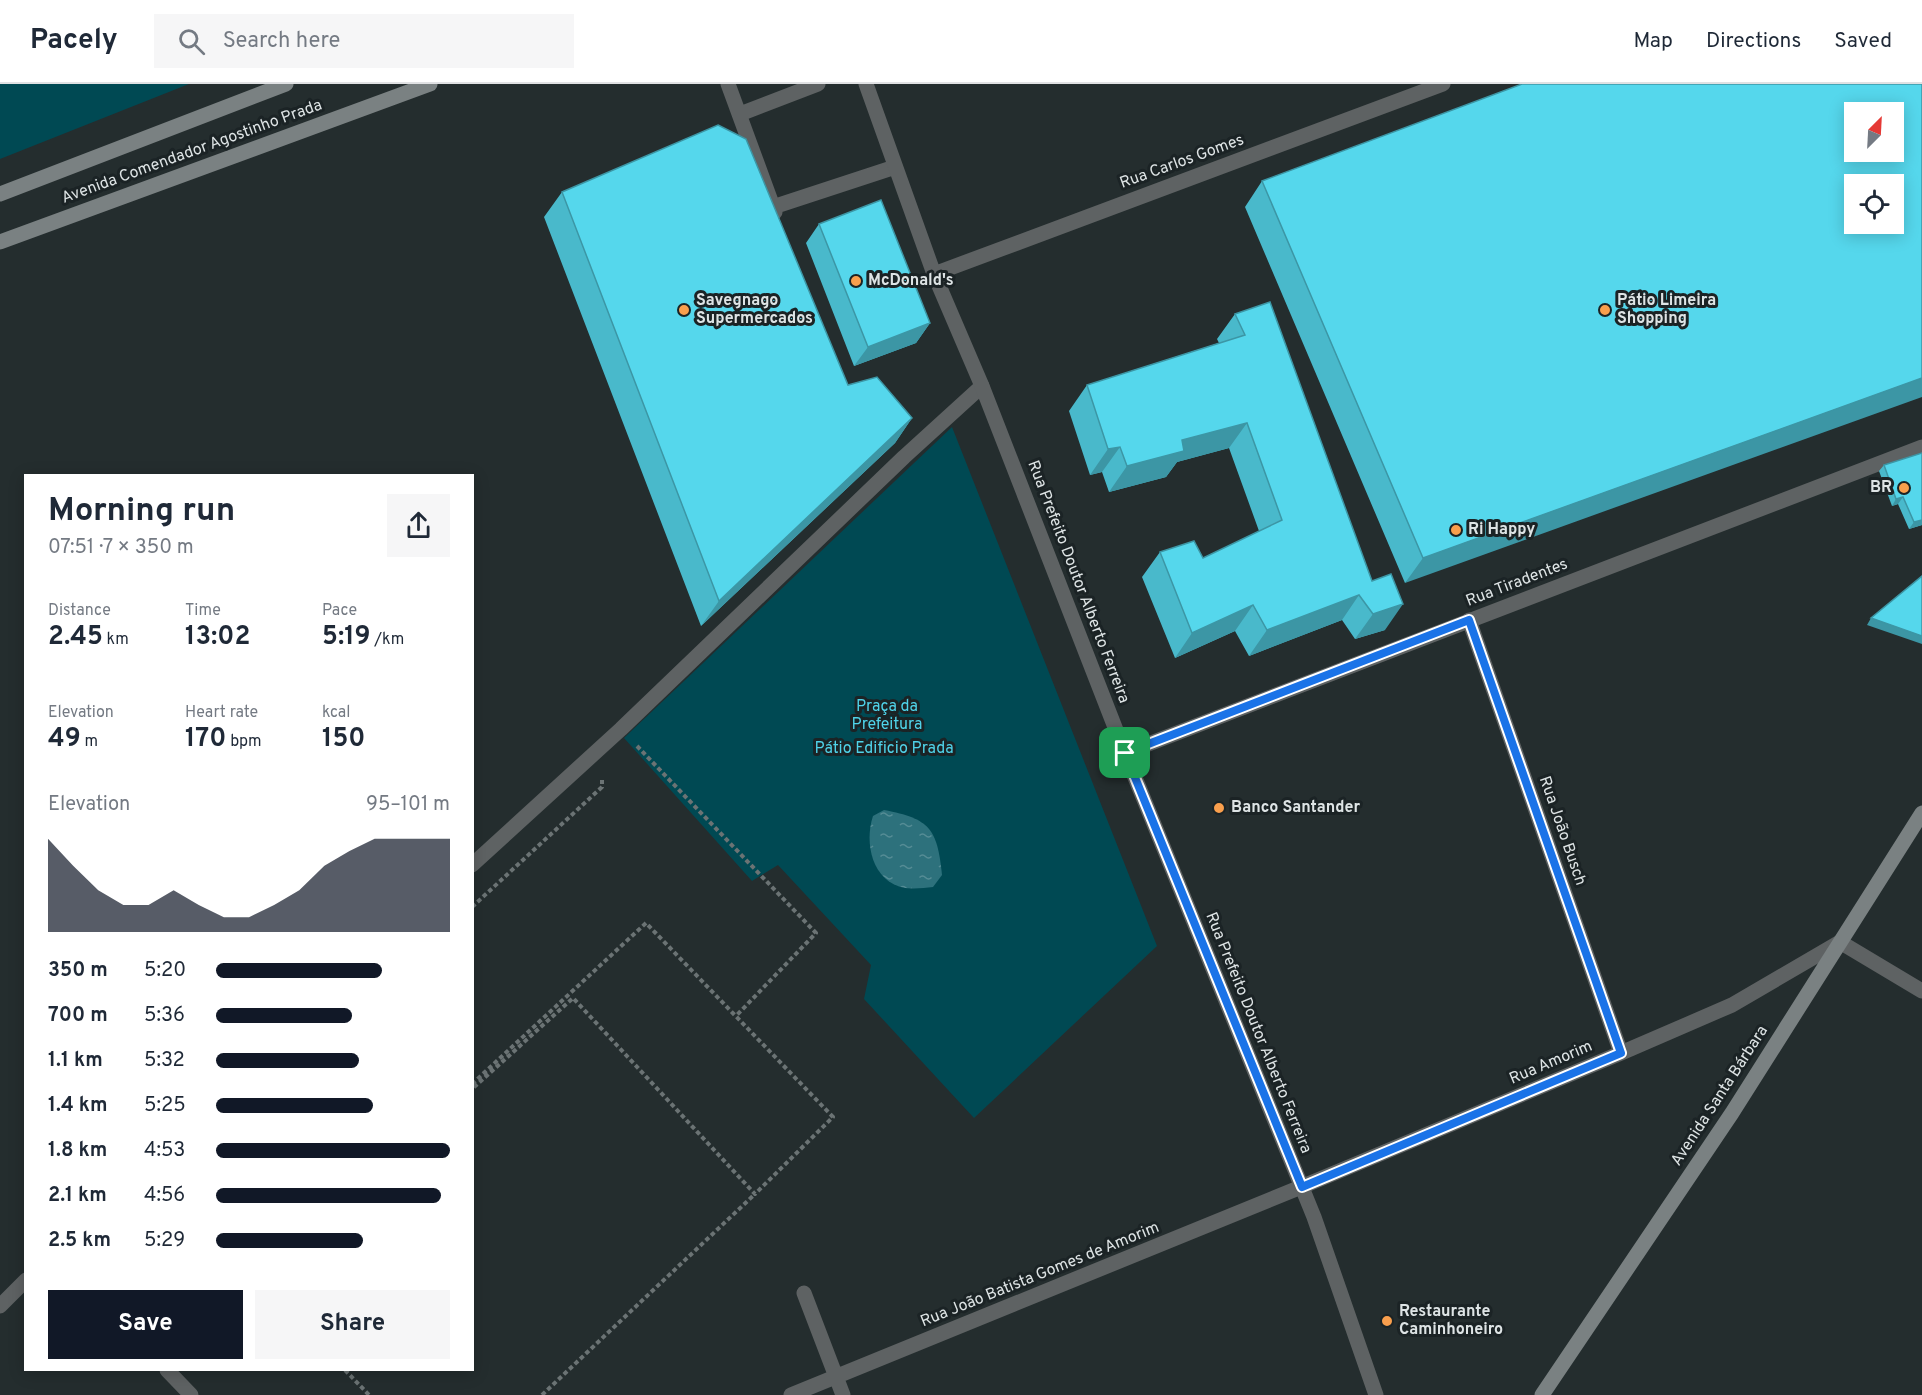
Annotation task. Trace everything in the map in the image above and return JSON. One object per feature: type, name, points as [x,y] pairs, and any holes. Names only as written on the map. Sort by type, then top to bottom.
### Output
[{"type":"main road","name":"Avenida Comendador Agostinho Prada","points":[[0,194],[286,84]]},
{"type":"main road","name":"Avenida Comendador Agostinho Prada","points":[[0,242],[430,84]]},
{"type":"main road","name":"Avenida Santa Bárbara","points":[[1542,1395],[1732,1113],[1922,813]]},
{"type":"street","points":[[728,84],[782,229]]},
{"type":"street","points":[[740,114],[818,84]]},
{"type":"street","name":"Rua Prefeito Doutor Alberto Ferreira","points":[[866,84],[934,274],[982,386],[1125,753],[1314,1217],[1376,1395]]},
{"type":"street","name":"Rua Carlos Gomes","points":[[934,274],[1443,84]]},
{"type":"street","points":[[774,207],[895,168]]},
{"type":"street","points":[[474,863],[621,729],[982,386]]},
{"type":"street","name":"Rua Tiradentes","points":[[1125,753],[1922,447]]},
{"type":"street","name":"Rua João Busch","points":[[1469,620],[1621,1053]]},
{"type":"street","points":[[1840,942],[1922,991]]},
{"type":"street","name":"Rua Amorim","points":[[1302,1187],[1732,1005],[1840,942]]},
{"type":"street","name":"Rua João Batista Gomes de Amorim","points":[[791,1395],[1302,1187]]},
{"type":"street","points":[[0,1306],[24,1282]]},
{"type":"street","points":[[804,1293],[843,1395]]},
{"type":"street","points":[[168,1371],[191,1395]]},
{"type":"path","points":[[621,729],[816,933],[736,1017]]},
{"type":"path","points":[[474,905],[602,787],[600,746]]},
{"type":"path","points":[[474,1082],[646,922],[833,1117],[542,1395]]},
{"type":"path","points":[[474,1087],[573,998],[755,1194]]},
{"type":"path","points":[[346,1371],[369,1395]]},
{"type":"green space","points":[[0,84],[189,84],[0,159]]},
{"type":"green space","name":"Praça da Prefeitura","points":[[952,427],[1157,946],[974,1118],[864,999],[871,965],[778,865],[752,881],[624,738]]},
{"type":"water","points":[[884,810],[912,817],[928,828],[934,836],[942,875],[933,887],[905,888],[885,878],[878,870],[870,849],[870,827],[873,816]]},
{"type":"building","name":"Pátio Limeira Shopping","points":[[1522,84],[1922,84],[1922,378],[1423,558],[1262,181]]},
{"type":"building","name":"Savegnago Supermercados","points":[[718,125],[746,139],[848,385],[877,377],[912,418],[719,601],[562,192]]},
{"type":"building","points":[[881,200],[930,323],[868,347],[819,224]]},
{"type":"building","points":[[1270,302],[1372,581],[1391,574],[1403,604],[1373,614],[1359,595],[1267,630],[1253,605],[1192,633],[1160,552],[1194,541],[1203,558],[1282,520],[1247,423],[1182,440],[1184,451],[1127,466],[1120,447],[1108,449],[1087,385],[1245,335],[1235,314]]},
{"type":"building","name":"BR","points":[[1922,453],[1922,520],[1914,522],[1903,497],[1896,499],[1884,465]]},
{"type":"building","points":[[1922,576],[1922,636],[1871,618]]},
{"type":"place","name":"McDonald's","points":[[856,281]]},
{"type":"place","name":"Savegnago Supermercados","points":[[684,310]]},
{"type":"place","name":"Pátio Limeira Shopping","points":[[1605,310]]},
{"type":"place","name":"BR","points":[[1904,488]]},
{"type":"place","name":"Ri Happy","points":[[1456,530]]},
{"type":"place","name":"Banco Santander","points":[[1219,808]]},
{"type":"place","name":"Restaurante Caminhoneiro","points":[[1387,1321]]},
{"type":"route","points":[[1469,620],[1621,1053],[1302,1187],[1125,753],[1469,620]]},
{"type":"park label","name":"Pátio Edificio Prada","points":[[884,749]]}]
